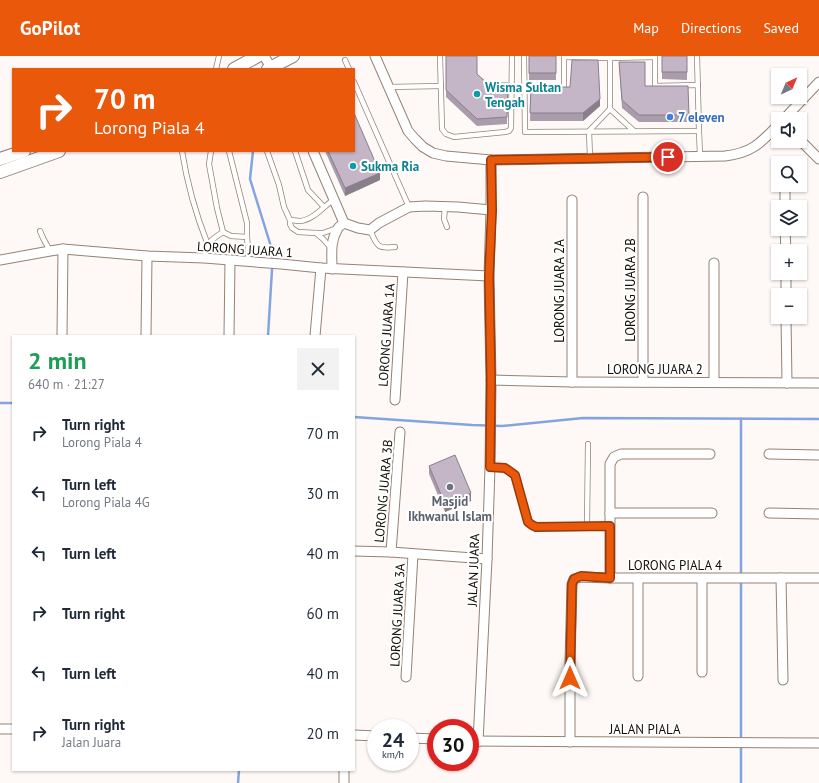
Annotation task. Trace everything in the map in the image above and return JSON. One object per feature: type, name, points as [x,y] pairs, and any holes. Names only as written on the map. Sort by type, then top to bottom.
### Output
[{"type":"main road","points":[[236,68],[258,56]]},
{"type":"main road","points":[[270,68],[293,56]]},
{"type":"main road","points":[[0,159],[21,152]]},
{"type":"main road","points":[[0,172],[56,152]]},
{"type":"street","points":[[264,56],[270,68]]},
{"type":"street","points":[[375,56],[408,131],[423,147],[433,153],[446,156],[491,160],[724,156],[735,155],[754,147],[763,141],[771,132]]},
{"type":"street","points":[[791,112],[819,82]]},
{"type":"street","points":[[807,147],[819,159]]},
{"type":"street","points":[[313,152],[333,200],[340,226],[331,248],[332,268]]},
{"type":"street","name":"JALAN JUARA","points":[[476,719],[487,559],[490,467],[489,438],[491,380],[489,276],[492,210],[491,160]]},
{"type":"street","points":[[785,192],[785,200]]},
{"type":"street","name":"LORONG JUARA 2B","points":[[643,197],[644,382]]},
{"type":"street","name":"LORONG JUARA 2A","points":[[572,200],[572,382]]},
{"type":"street","points":[[340,226],[370,230],[409,207],[445,207],[492,210]]},
{"type":"street","points":[[62,335],[63,249]]},
{"type":"street","name":"LORONG JUARA 1","points":[[0,260],[63,249],[147,256],[248,261],[321,268],[489,276]]},
{"type":"street","points":[[146,335],[147,256]]},
{"type":"street","points":[[229,335],[230,260]]},
{"type":"street","points":[[714,263],[714,382]]},
{"type":"street","points":[[315,335],[321,268]]},
{"type":"street","name":"LORONG JUARA 1A","points":[[395,400],[403,272]]},
{"type":"street","points":[[786,324],[787,383]]},
{"type":"street","name":"LORONG JUARA 2","points":[[491,380],[572,382],[819,383]]},
{"type":"street","name":"LORONG JUARA 3B","points":[[391,552],[400,432]]},
{"type":"street","points":[[610,578],[610,464],[614,457],[621,454],[710,454]]},
{"type":"street","points":[[768,454],[819,455]]},
{"type":"street","points":[[610,513],[712,513]]},
{"type":"street","points":[[769,513],[819,514]]},
{"type":"street","points":[[355,551],[487,559]]},
{"type":"street","name":"LORONG JUARA 3A","points":[[406,677],[414,554]]},
{"type":"street","name":"LORONG PIALA 4","points":[[570,742],[570,662],[572,584],[574,579],[581,576],[610,578],[819,578]]},
{"type":"street","points":[[638,578],[638,676]]},
{"type":"street","points":[[702,578],[702,672]]},
{"type":"street","points":[[781,578],[783,680]]},
{"type":"street","points":[[0,729],[12,729]]},
{"type":"street","points":[[355,735],[367,736]]},
{"type":"street","name":"JALAN PIALA","points":[[479,741],[734,742],[819,744]]},
{"type":"street","points":[[344,771],[344,783]]},
{"type":"lane","points":[[216,68],[219,56]]},
{"type":"lane","points":[[440,56],[442,129],[446,134],[454,137],[508,132],[511,128],[512,56]]},
{"type":"lane","points":[[524,56],[525,132],[699,131]]},
{"type":"lane","points":[[556,88],[564,87],[564,56],[655,56],[655,86],[698,85]]},
{"type":"lane","points":[[697,56],[700,156]]},
{"type":"lane","points":[[590,158],[589,131],[610,110],[610,57]]},
{"type":"lane","points":[[345,60],[348,68]]},
{"type":"lane","points":[[355,84],[409,207]]},
{"type":"lane","points":[[388,87],[440,86]]},
{"type":"lane","points":[[524,88],[532,88]]},
{"type":"lane","points":[[610,110],[634,131]]},
{"type":"lane","points":[[182,152],[186,175],[208,245]]},
{"type":"lane","points":[[211,152],[209,164],[223,232],[231,236],[247,237]]},
{"type":"lane","points":[[229,152],[247,222],[248,261]]},
{"type":"lane","points":[[267,152],[292,228],[298,232],[316,233],[340,226]]},
{"type":"lane","points":[[295,152],[308,190],[324,207]]},
{"type":"lane","points":[[290,220],[300,221],[309,219],[333,200]]},
{"type":"lane","points":[[445,207],[444,219],[447,227]]},
{"type":"lane","points":[[370,230],[377,244],[384,248],[396,247]]},
{"type":"lane","points":[[40,231],[50,251]]},
{"type":"lane","points":[[204,258],[208,245],[214,237],[223,232]]},
{"type":"lane","points":[[316,233],[331,248]]},
{"type":"lane","points":[[587,526],[588,444]]},
{"type":"lane","points":[[490,467],[505,468],[515,475],[528,522],[536,527],[610,526]]},
{"type":"building","name":"Wisma Sultan Tengah","points":[[446,56],[477,56],[477,74],[487,83],[508,83],[507,117],[477,119],[446,90]]},
{"type":"building","points":[[529,56],[556,56],[556,73],[529,73]]},
{"type":"building","points":[[662,56],[687,56],[687,72],[662,72]]},
{"type":"building","points":[[572,60],[598,60],[600,99],[583,113],[530,113],[531,87],[570,87]]},
{"type":"building","points":[[619,62],[645,62],[645,86],[688,86],[689,115],[639,115],[622,100]]},
{"type":"building","name":"Sukma Ria","points":[[355,115],[380,173],[345,188],[328,152],[355,152]]},
{"type":"building","name":"Masjid Ikhwanul Islam","points":[[455,455],[471,493],[445,504],[429,466]]},
{"type":"waterway","points":[[253,152],[250,179],[273,253],[268,335]]},
{"type":"waterway","points":[[0,403],[12,403]]},
{"type":"waterway","points":[[355,417],[502,426],[583,418],[819,419]]},
{"type":"waterway","points":[[741,419],[741,741]]},
{"type":"waterway","points":[[741,746],[741,783]]},
{"type":"waterway","points":[[238,783],[239,771]]},
{"type":"place","name":"Wisma Sultan Tengah","points":[[477,94]]},
{"type":"place","name":"7 eleven","points":[[670,117]]},
{"type":"place","name":"Sukma Ria","points":[[353,166]]},
{"type":"place","name":"Masjid Ikhwanul Islam","points":[[450,487]]},
{"type":"route","points":[[570,678],[572,584],[574,579],[581,576],[610,578],[610,526],[536,527],[528,522],[515,475],[510,470],[505,468],[490,467],[489,438],[491,380],[489,276],[492,210],[491,160],[668,157]]}]
